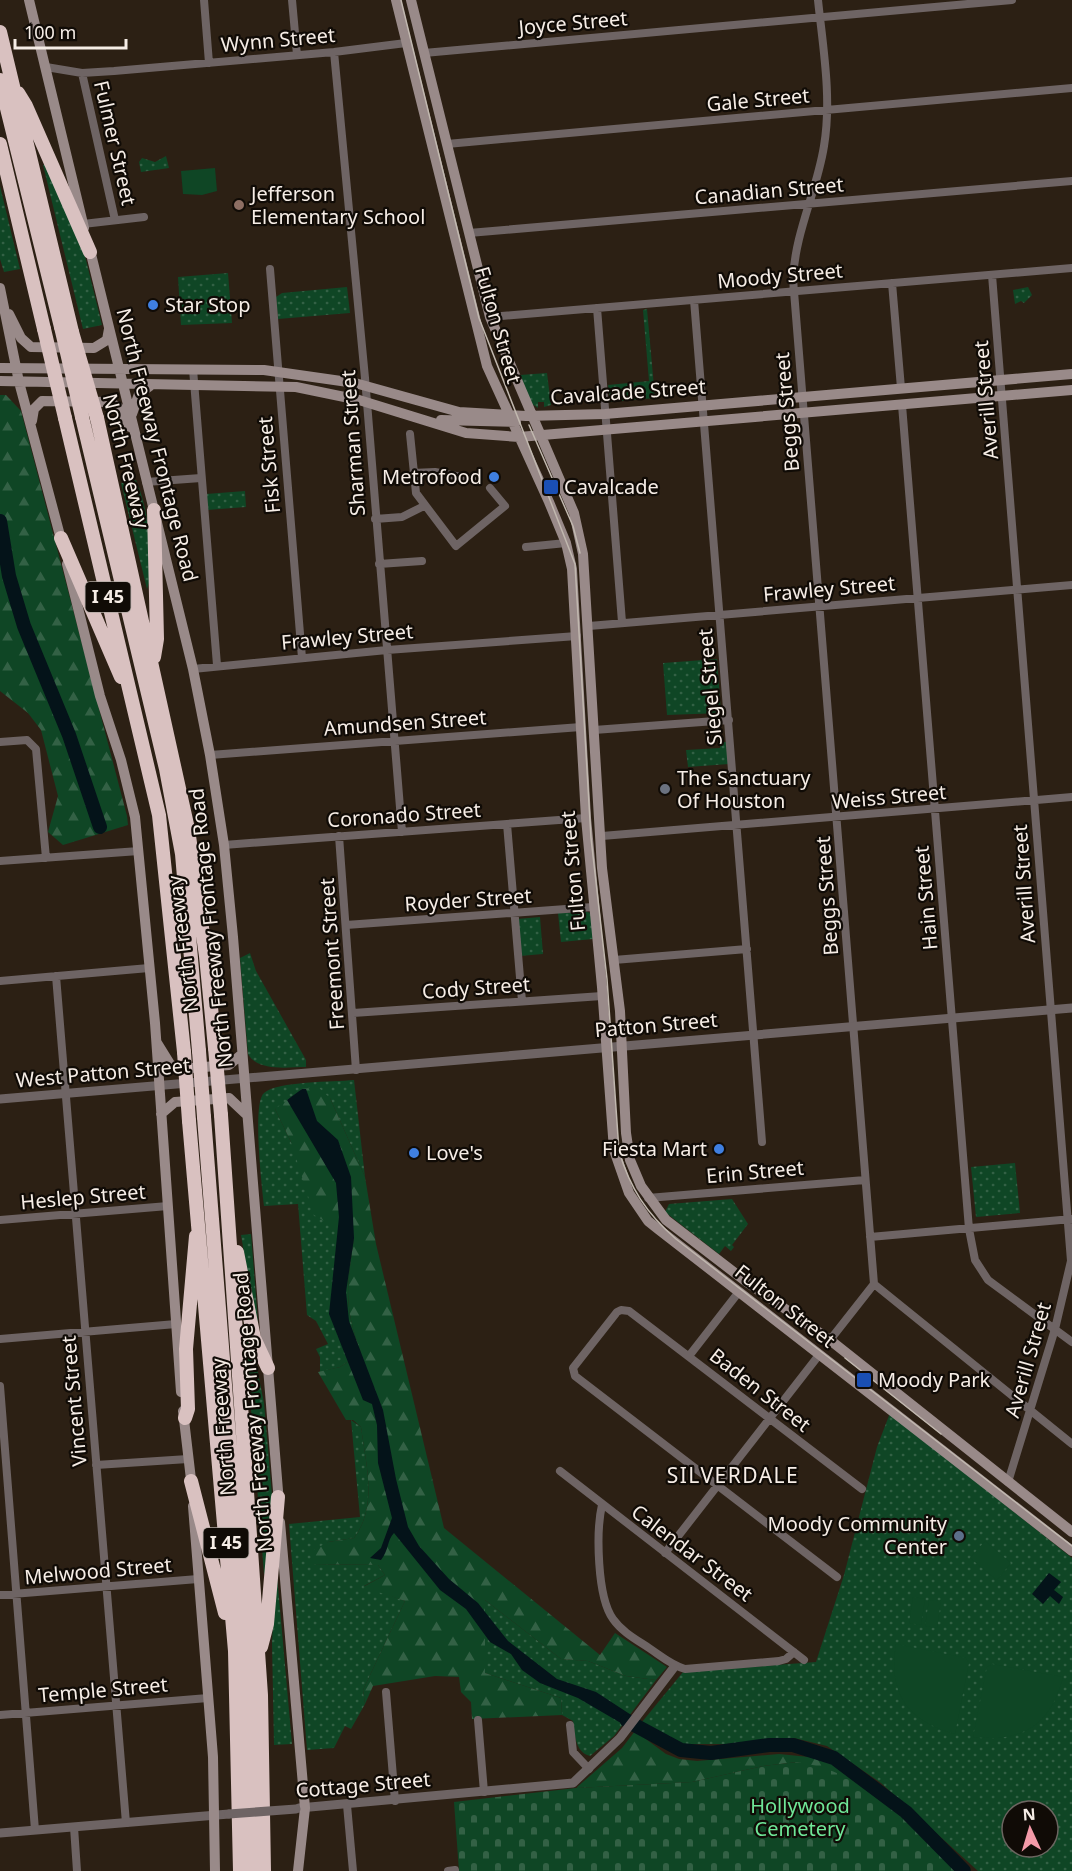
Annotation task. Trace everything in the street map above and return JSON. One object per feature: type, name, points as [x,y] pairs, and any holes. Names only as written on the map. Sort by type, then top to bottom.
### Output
[{"type":"highway","name":"North Freeway","points":[[0,32],[6,82],[66,330],[82,417],[166,769],[182,854],[250,1704],[252,1871]]},
{"type":"highway","points":[[6,82],[26,106],[90,252]]},
{"type":"highway","name":"North Freeway","points":[[0,144],[135,711],[162,837],[199,1216],[235,1651],[240,1871]]},
{"type":"highway","name":"North Freeway","points":[[66,330],[97,418],[153,666],[188,829],[206,956],[221,1115],[258,1657],[264,1871]]},
{"type":"highway","points":[[153,666],[157,639],[154,510]]},
{"type":"highway","points":[[61,538],[135,711]]},
{"type":"highway","points":[[185,1418],[188,1409],[186,1349],[192,1254],[199,1216]]},
{"type":"highway","points":[[228,1226],[238,1257],[254,1338],[268,1368]]},
{"type":"highway","points":[[191,1481],[235,1651]]},
{"type":"highway","points":[[258,1657],[267,1624],[278,1497]]},
{"type":"main road","name":"North Freeway Frontage Road","points":[[29,0],[87,223],[90,252],[193,669],[224,845],[268,1368],[301,1808],[298,1871]]},
{"type":"main road","name":"Fulton Street","points":[[396,0],[484,356],[566,543],[572,569],[586,818],[614,1150],[629,1193],[648,1221],[1072,1551]]},
{"type":"main road","name":"Fulton Street","points":[[411,0],[490,317],[542,436],[577,525],[584,554],[604,887],[615,960],[628,1148],[635,1172],[648,1198],[666,1220],[747,1283],[830,1340],[1072,1532]]},
{"type":"main road","points":[[0,288],[15,367],[100,696],[128,785],[139,851],[208,1698],[215,1815],[215,1871]]},
{"type":"main road","points":[[3,303],[21,338],[31,347],[96,348],[107,340],[109,326]]},
{"type":"main road","points":[[0,368],[279,371],[318,375],[459,412],[511,419]]},
{"type":"main road","name":"Cavalcade Street","points":[[511,419],[528,420],[532,416],[605,414],[1072,374]]},
{"type":"main road","name":"Cavalcade Street","points":[[0,381],[150,386],[280,386],[312,389],[366,402],[466,433],[519,437],[1072,390]]},
{"type":"main road","points":[[131,420],[135,402],[150,386]]},
{"type":"main road","points":[[32,428],[34,409],[42,401],[105,401],[119,408],[134,432]]},
{"type":"main road","points":[[417,418],[458,422],[511,419]]},
{"type":"main road","points":[[156,1040],[170,1064],[179,1069],[229,1065],[242,1054]]},
{"type":"main road","points":[[160,1114],[175,1102],[228,1098],[246,1115]]},
{"type":"street","points":[[204,0],[209,63]]},
{"type":"street","points":[[292,0],[297,55]]},
{"type":"street","name":"Beggs Street","points":[[818,0],[828,110],[821,162],[808,204],[794,267],[794,291],[874,1284]]},
{"type":"street","name":"Joyce Street","points":[[424,53],[1012,0]]},
{"type":"street","name":"Wynn Street","points":[[46,67],[82,73],[334,52],[406,43]]},
{"type":"street","name":"Sharman Street","points":[[334,52],[366,386],[402,832]]},
{"type":"street","name":"Fulmer Street","points":[[82,73],[115,220]]},
{"type":"street","name":"Gale Street","points":[[447,144],[1072,88]]},
{"type":"street","name":"Canadian Street","points":[[469,233],[1072,181]]},
{"type":"street","points":[[87,223],[144,217]]},
{"type":"street","name":"Moody Street","points":[[490,317],[1072,268]]},
{"type":"street","name":"Fisk Street","points":[[270,269],[302,658]]},
{"type":"street","name":"Averill Street","points":[[992,275],[1019,590],[1050,1010],[1070,1220],[1070,1270],[1031,1413],[1008,1482]]},
{"type":"street","points":[[892,283],[901,388]]},
{"type":"street","name":"Siegel Street","points":[[694,300],[762,1142]]},
{"type":"street","points":[[597,308],[622,622]]},
{"type":"street","points":[[193,369],[217,665]]},
{"type":"street","name":"Hain Street","points":[[902,405],[969,1229],[975,1260],[988,1280],[1072,1342]]},
{"type":"street","points":[[410,434],[416,493],[456,546],[505,506],[490,488]]},
{"type":"street","points":[[413,473],[435,472],[472,479]]},
{"type":"street","points":[[146,482],[201,478]]},
{"type":"street","points":[[375,519],[402,517],[424,506]]},
{"type":"street","points":[[525,547],[566,543]]},
{"type":"street","points":[[379,564],[422,561]]},
{"type":"street","name":"Frawley Street","points":[[589,626],[1072,585]]},
{"type":"street","name":"Frawley Street","points":[[193,669],[387,650],[577,636]]},
{"type":"street","points":[[594,730],[729,720]]},
{"type":"street","name":"Amundsen Street","points":[[210,756],[581,727]]},
{"type":"street","points":[[0,742],[29,741],[37,754],[46,858]]},
{"type":"street","name":"Weiss Street","points":[[602,836],[1072,797]]},
{"type":"street","name":"Coronado Street","points":[[224,845],[586,818]]},
{"type":"street","points":[[507,824],[522,1001]]},
{"type":"street","name":"Freemont Street","points":[[339,836],[356,1070]]},
{"type":"street","points":[[0,861],[139,851]]},
{"type":"street","name":"Royder Street","points":[[346,925],[593,907]]},
{"type":"street","points":[[615,960],[747,949]]},
{"type":"street","points":[[0,981],[149,968]]},
{"type":"street","name":"Vincent Street","points":[[56,976],[126,1823]]},
{"type":"street","name":"Cody Street","points":[[353,1013],[602,996]]},
{"type":"street","name":"Patton Street","points":[[244,1079],[1072,1008]]},
{"type":"street","name":"West Patton Street","points":[[0,1099],[244,1079]]},
{"type":"street","name":"Erin Street","points":[[648,1198],[865,1180]]},
{"type":"street","name":"Heslep Street","points":[[0,1220],[168,1206]]},
{"type":"street","points":[[870,1237],[1070,1220]]},
{"type":"street","points":[[830,1340],[874,1284],[1072,1444]]},
{"type":"street","points":[[689,1356],[738,1293]]},
{"type":"street","name":"Baden Street","points":[[717,1486],[575,1376],[573,1371],[575,1365],[617,1312],[625,1310],[638,1317],[862,1490]]},
{"type":"street","points":[[0,1339],[176,1324]]},
{"type":"street","points":[[665,1553],[819,1354]]},
{"type":"street","points":[[0,1386],[35,1830]]},
{"type":"street","points":[[96,1464],[188,1459]]},
{"type":"street","name":"Calendar Street","points":[[560,1472],[804,1660]]},
{"type":"street","points":[[717,1486],[837,1576]]},
{"type":"street","points":[[602,1505],[598,1521],[606,1607],[624,1631],[675,1666],[692,1669],[762,1663],[786,1659],[794,1652]]},
{"type":"street","name":"Melwood Street","points":[[0,1595],[198,1579]]},
{"type":"street","name":"Cottage Street","points":[[0,1833],[395,1801],[569,1784],[589,1769],[624,1734],[675,1666]]},
{"type":"street","points":[[386,1692],[395,1801]]},
{"type":"street","name":"Temple Street","points":[[0,1715],[208,1698]]},
{"type":"street","points":[[478,1720],[484,1792]]},
{"type":"street","points":[[570,1725],[573,1752],[589,1769]]},
{"type":"street","points":[[347,1805],[353,1871]]},
{"type":"street","points":[[74,1827],[77,1871]]},
{"type":"street","points":[[448,1871],[455,1870]]},
{"type":"green space","points":[[166,156],[169,168],[141,172],[139,162],[142,158],[155,162]]},
{"type":"green space","points":[[47,164],[84,252],[102,325],[83,329],[43,165]]},
{"type":"green space","points":[[215,168],[217,191],[202,195],[183,194],[181,171]]},
{"type":"green space","points":[[0,186],[20,269],[4,272],[0,259]]},
{"type":"green space","points":[[228,273],[232,323],[181,325],[178,277]]},
{"type":"green space","points":[[347,287],[350,313],[278,319],[276,297],[282,293]]},
{"type":"green space","points":[[1028,287],[1032,295],[1024,303],[1021,301],[1015,304],[1013,290]]},
{"type":"green space","points":[[647,309],[655,398],[610,402],[608,385],[649,381],[643,310]]},
{"type":"green space","points":[[547,373],[551,405],[544,407],[544,402],[538,402],[538,408],[532,404],[520,375]]},
{"type":"green space","points":[[0,395],[6,395],[21,411],[127,816],[128,825],[63,845],[48,832],[58,796],[41,730],[28,713],[0,691]]},
{"type":"green space","points":[[136,480],[147,518],[151,550],[150,578],[147,589],[121,483]]},
{"type":"green space","points":[[245,491],[246,507],[207,510],[206,494]]},
{"type":"green space","points":[[717,659],[721,713],[667,715],[663,663]]},
{"type":"green space","points":[[720,742],[727,742],[729,764],[688,767],[686,750],[720,748]]},
{"type":"green space","points":[[558,913],[591,913],[593,939],[561,942]]},
{"type":"green space","points":[[540,917],[543,954],[520,956],[517,919]]},
{"type":"green space","points":[[250,953],[256,971],[306,1060],[306,1067],[266,1066],[253,1060],[248,1054],[240,958]]},
{"type":"green space","points":[[354,1080],[365,1177],[330,1098],[275,1109],[291,1142],[354,1238],[348,1296],[351,1321],[361,1353],[340,1367],[320,1372],[320,1357],[316,1349],[328,1344],[316,1321],[307,1315],[298,1204],[264,1206],[258,1128],[260,1100],[264,1093],[281,1086]]},
{"type":"green space","points":[[318,1087],[330,1098],[365,1177],[376,1244],[444,1528],[600,1655],[615,1633],[667,1667],[656,1680],[626,1676],[588,1661],[561,1659],[485,1600],[485,1673],[561,1698],[562,1715],[472,1719],[471,1702],[461,1692],[459,1677],[435,1676],[373,1686],[365,1704],[363,1690],[405,1601],[363,1587],[385,1575],[378,1565],[312,1564],[310,1552],[328,1542],[354,1538],[361,1526],[368,1499],[367,1470],[361,1427],[353,1420],[346,1420],[318,1372],[340,1367],[361,1353],[351,1321],[348,1296],[354,1238],[314,1215],[291,1142],[275,1109],[302,1089]]},
{"type":"green space","points":[[1015,1163],[1020,1213],[976,1217],[971,1167]]},
{"type":"green space","points":[[732,1199],[748,1224],[732,1245],[734,1247],[731,1251],[725,1246],[719,1254],[665,1212],[669,1204]]},
{"type":"green space","points":[[251,1234],[258,1322],[256,1322],[241,1235]]},
{"type":"green space","points":[[244,1321],[248,1323],[264,1403],[272,1495],[269,1574],[264,1574]]},
{"type":"green space","name":"Moody Park","points":[[890,1413],[1072,1558],[1072,1871],[978,1871],[881,1783],[827,1746],[794,1738],[726,1744],[677,1744],[642,1722],[683,1672],[816,1662],[844,1575],[877,1447]]},
{"type":"green space","points":[[351,1420],[361,1427],[368,1485],[366,1512],[354,1538],[328,1542],[312,1564],[378,1565],[385,1575],[364,1586],[405,1601],[363,1690],[365,1704],[351,1729],[345,1726],[334,1748],[307,1750],[289,1524],[360,1517]]},
{"type":"green space","points":[[985,1541],[1011,1563],[997,1580],[970,1558]]},
{"type":"green space","points":[[276,1564],[292,1744],[274,1745],[272,1643]]},
{"type":"green space","points":[[913,1597],[925,1599],[921,1625],[909,1623]]},
{"type":"green space","points":[[485,1600],[561,1659],[588,1661],[626,1676],[656,1680],[614,1736],[590,1756],[585,1754],[577,1742],[573,1721],[562,1715],[561,1698],[485,1673]]},
{"type":"green space","points":[[929,1600],[941,1601],[937,1628],[925,1626]]},
{"type":"green space","points":[[896,1644],[966,1658],[969,1663],[955,1734],[924,1721],[904,1702],[898,1691],[895,1677]]},
{"type":"green space","points":[[992,1664],[1063,1677],[1051,1707],[1032,1727],[1006,1737],[973,1737],[987,1667]]},
{"type":"green space","points":[[635,1731],[666,1754],[679,1759],[697,1761],[779,1754],[819,1758],[832,1763],[879,1797],[853,1781],[797,1762],[763,1766],[692,1782],[576,1788],[622,1748]]},
{"type":"green space","name":"Hollywood Cemetery","points":[[797,1762],[824,1768],[847,1777],[867,1789],[886,1803],[957,1871],[459,1871],[454,1802],[576,1788],[692,1782],[763,1766]]},
{"type":"shaded area","points":[[302,1089],[306,1089],[317,1121],[338,1140],[351,1177],[354,1238],[346,1292],[349,1321],[383,1410],[408,1527],[419,1546],[449,1579],[478,1603],[508,1641],[557,1679],[596,1692],[645,1724],[638,1733],[578,1698],[540,1683],[522,1670],[511,1654],[490,1642],[466,1609],[440,1590],[394,1533],[381,1560],[370,1558],[381,1548],[392,1518],[378,1463],[377,1425],[372,1404],[363,1400],[329,1314],[339,1217],[336,1183],[287,1100]]},
{"type":"shaded area","points":[[1049,1573],[1061,1582],[1054,1590],[1063,1597],[1059,1604],[1050,1596],[1043,1604],[1032,1594]]},
{"type":"waterway","points":[[0,521],[9,576],[24,626],[69,735],[100,827]]},
{"type":"waterway","points":[[627,1721],[681,1750],[711,1753],[769,1745],[793,1745],[834,1758],[906,1812],[964,1871]]},
{"type":"tram line","points":[[401,0],[479,318],[575,564],[591,838],[607,979],[619,1151],[628,1177],[640,1199],[676,1239],[1072,1546]]},
{"type":"tram line","points":[[529,425],[573,526],[580,553]]},
{"type":"tram line","points":[[845,1358],[941,1434]]},
{"type":"place","name":"Jefferson Elementary School","points":[[239,205]]},
{"type":"place","name":"Star Stop","points":[[153,305]]},
{"type":"place","name":"Metrofood","points":[[494,477]]},
{"type":"place","name":"Cavalcade","points":[[551,487]]},
{"type":"place","name":"The Sanctuary Of Houston","points":[[665,789]]},
{"type":"place","name":"Fiesta Mart","points":[[719,1149]]},
{"type":"place","name":"Love's","points":[[414,1153]]},
{"type":"place","name":"Moody Park","points":[[864,1380]]},
{"type":"place","name":"Moody Community Center","points":[[959,1536]]},
{"type":"district","name":"SILVERDALE","points":[[733,1476]]}]
